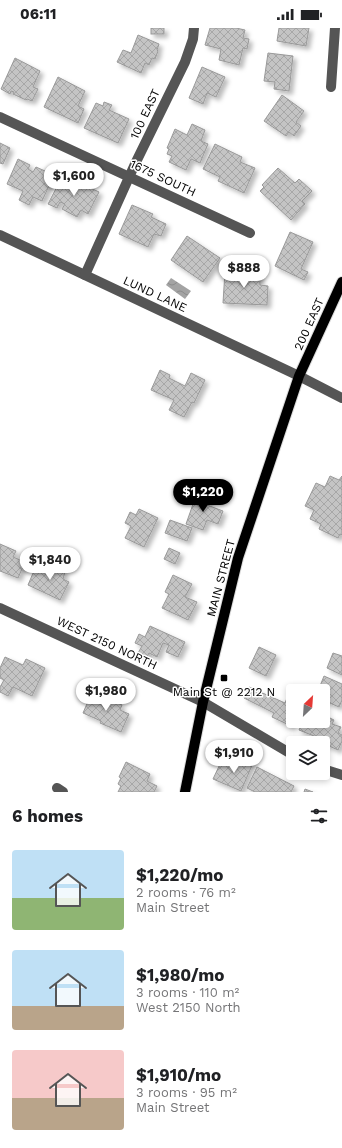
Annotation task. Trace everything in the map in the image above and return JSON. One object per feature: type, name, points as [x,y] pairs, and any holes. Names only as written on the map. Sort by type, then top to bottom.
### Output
[{"type":"main road","name":"200 EAST","points":[[299,376],[342,282]]},
{"type":"main road","name":"MAIN STREET","points":[[185,792],[203,702],[238,558],[299,376]]},
{"type":"street","name":"100 EAST","points":[[85,275],[185,62],[193,39],[194,28]]},
{"type":"street","points":[[331,87],[335,28]]},
{"type":"street","name":"1675 SOUTH","points":[[0,116],[250,233]]},
{"type":"street","name":"LUND LANE","points":[[0,234],[299,376],[342,398]]},
{"type":"street","name":"WEST 2150 NORTH","points":[[0,608],[203,702],[286,751]]},
{"type":"street","points":[[330,771],[342,775]]},
{"type":"water","points":[[171,278],[191,291],[185,299],[166,285]]},
{"type":"building","points":[[151,28],[164,28],[164,34],[151,34]]},
{"type":"building","points":[[210,28],[236,28],[245,30],[243,38],[249,39],[247,49],[243,48],[239,65],[219,60],[221,49],[205,45]]},
{"type":"building","points":[[279,28],[309,28],[306,46],[277,41]]},
{"type":"building","points":[[138,35],[159,44],[155,59],[152,58],[149,65],[145,63],[141,73],[117,62],[123,50],[131,53]]},
{"type":"building","points":[[268,53],[293,56],[289,91],[274,89],[275,82],[264,81]]},
{"type":"building","points":[[15,58],[40,71],[33,87],[38,89],[32,101],[13,94],[14,92],[11,91],[10,94],[1,89]]},
{"type":"building","points":[[202,67],[225,77],[216,97],[207,93],[203,104],[189,98]]},
{"type":"building","points":[[58,77],[85,91],[78,106],[84,109],[78,123],[44,107]]},
{"type":"building","points":[[282,95],[304,111],[296,122],[301,126],[294,136],[289,132],[286,136],[264,121]]},
{"type":"building","points":[[104,102],[112,105],[109,110],[129,119],[118,143],[84,128],[96,103],[103,106]]},
{"type":"building","points":[[192,124],[205,130],[201,141],[208,144],[200,163],[191,159],[186,170],[169,162],[172,156],[167,154],[169,149],[167,148],[175,129],[187,135]]},
{"type":"building","points":[[0,143],[10,148],[3,164],[0,163]]},
{"type":"building","points":[[215,144],[242,157],[240,162],[255,168],[244,193],[218,181],[220,177],[203,169]]},
{"type":"building","points":[[18,159],[30,165],[28,169],[33,172],[36,167],[54,175],[42,201],[33,197],[29,205],[19,200],[23,191],[7,184]]},
{"type":"building","points":[[278,168],[295,183],[299,179],[312,191],[302,201],[305,204],[291,220],[260,191],[264,187],[262,185]]},
{"type":"building","points":[[63,175],[99,192],[88,214],[81,210],[77,217],[62,209],[65,204],[60,202],[57,208],[48,204]]},
{"type":"building","points":[[132,205],[153,214],[151,217],[166,224],[161,236],[154,234],[148,247],[119,234]]},
{"type":"building","points":[[290,232],[313,242],[301,269],[308,272],[304,280],[275,266]]},
{"type":"building","points":[[187,236],[220,258],[203,282],[171,260]]},
{"type":"building","points":[[225,271],[239,271],[239,274],[260,275],[260,285],[268,286],[267,305],[223,303]]},
{"type":"building","points":[[160,370],[170,375],[169,378],[185,386],[191,373],[205,380],[194,403],[192,402],[184,417],[169,410],[174,400],[151,390]]},
{"type":"building","points":[[330,476],[339,480],[342,476],[342,535],[340,534],[338,538],[319,529],[321,524],[310,519],[314,510],[305,506],[316,483],[325,487]]},
{"type":"building","points":[[197,493],[210,498],[207,505],[223,511],[218,524],[207,520],[203,530],[186,524]]},
{"type":"building","points":[[139,509],[158,518],[144,547],[125,538],[131,526],[125,523],[130,512],[136,515]]},
{"type":"building","points":[[170,520],[192,528],[187,541],[165,533]]},
{"type":"building","points":[[0,544],[16,551],[13,557],[25,562],[18,578],[0,571]]},
{"type":"building","points":[[169,548],[180,553],[175,564],[164,559]]},
{"type":"building","points":[[52,563],[60,567],[59,569],[65,572],[63,579],[69,582],[60,600],[28,585],[36,566],[48,572]]},
{"type":"building","points":[[173,575],[192,584],[185,597],[197,602],[188,620],[162,608],[169,594],[165,592]]},
{"type":"building","points":[[150,626],[185,642],[178,657],[166,652],[169,645],[163,643],[157,657],[149,653],[147,657],[138,653],[142,646],[135,643],[139,634],[145,637]]},
{"type":"building","points":[[259,647],[276,655],[266,676],[249,668]]},
{"type":"building","points":[[333,653],[342,656],[342,675],[327,668]]},
{"type":"building","points":[[5,657],[23,665],[26,659],[45,668],[32,696],[13,687],[8,696],[0,692],[0,687],[4,680],[0,678],[0,668]]},
{"type":"building","points":[[324,676],[342,684],[342,700],[339,707],[330,703],[330,684],[321,684]]},
{"type":"building","points":[[249,687],[285,703],[286,700],[286,724],[272,717],[274,713],[244,698]]},
{"type":"building","points":[[92,692],[122,705],[120,710],[129,714],[121,732],[100,723],[101,721],[83,713]]},
{"type":"building","points":[[330,718],[334,720],[332,724],[341,727],[338,733],[342,735],[342,741],[338,750],[330,746],[330,736],[314,736],[299,730],[300,728],[330,728]]},
{"type":"building","points":[[240,757],[253,763],[241,791],[213,779],[221,762],[235,768]]},
{"type":"building","points":[[126,762],[150,774],[147,781],[157,786],[154,792],[118,792],[121,786],[118,784],[121,778],[119,777]]},
{"type":"building","points":[[257,767],[294,786],[291,792],[255,792],[247,788]]},
{"type":"building","points":[[305,789],[313,792],[304,792]]},
{"type":"place","name":"Main St @ 2212 N","points":[[224,678]]}]
